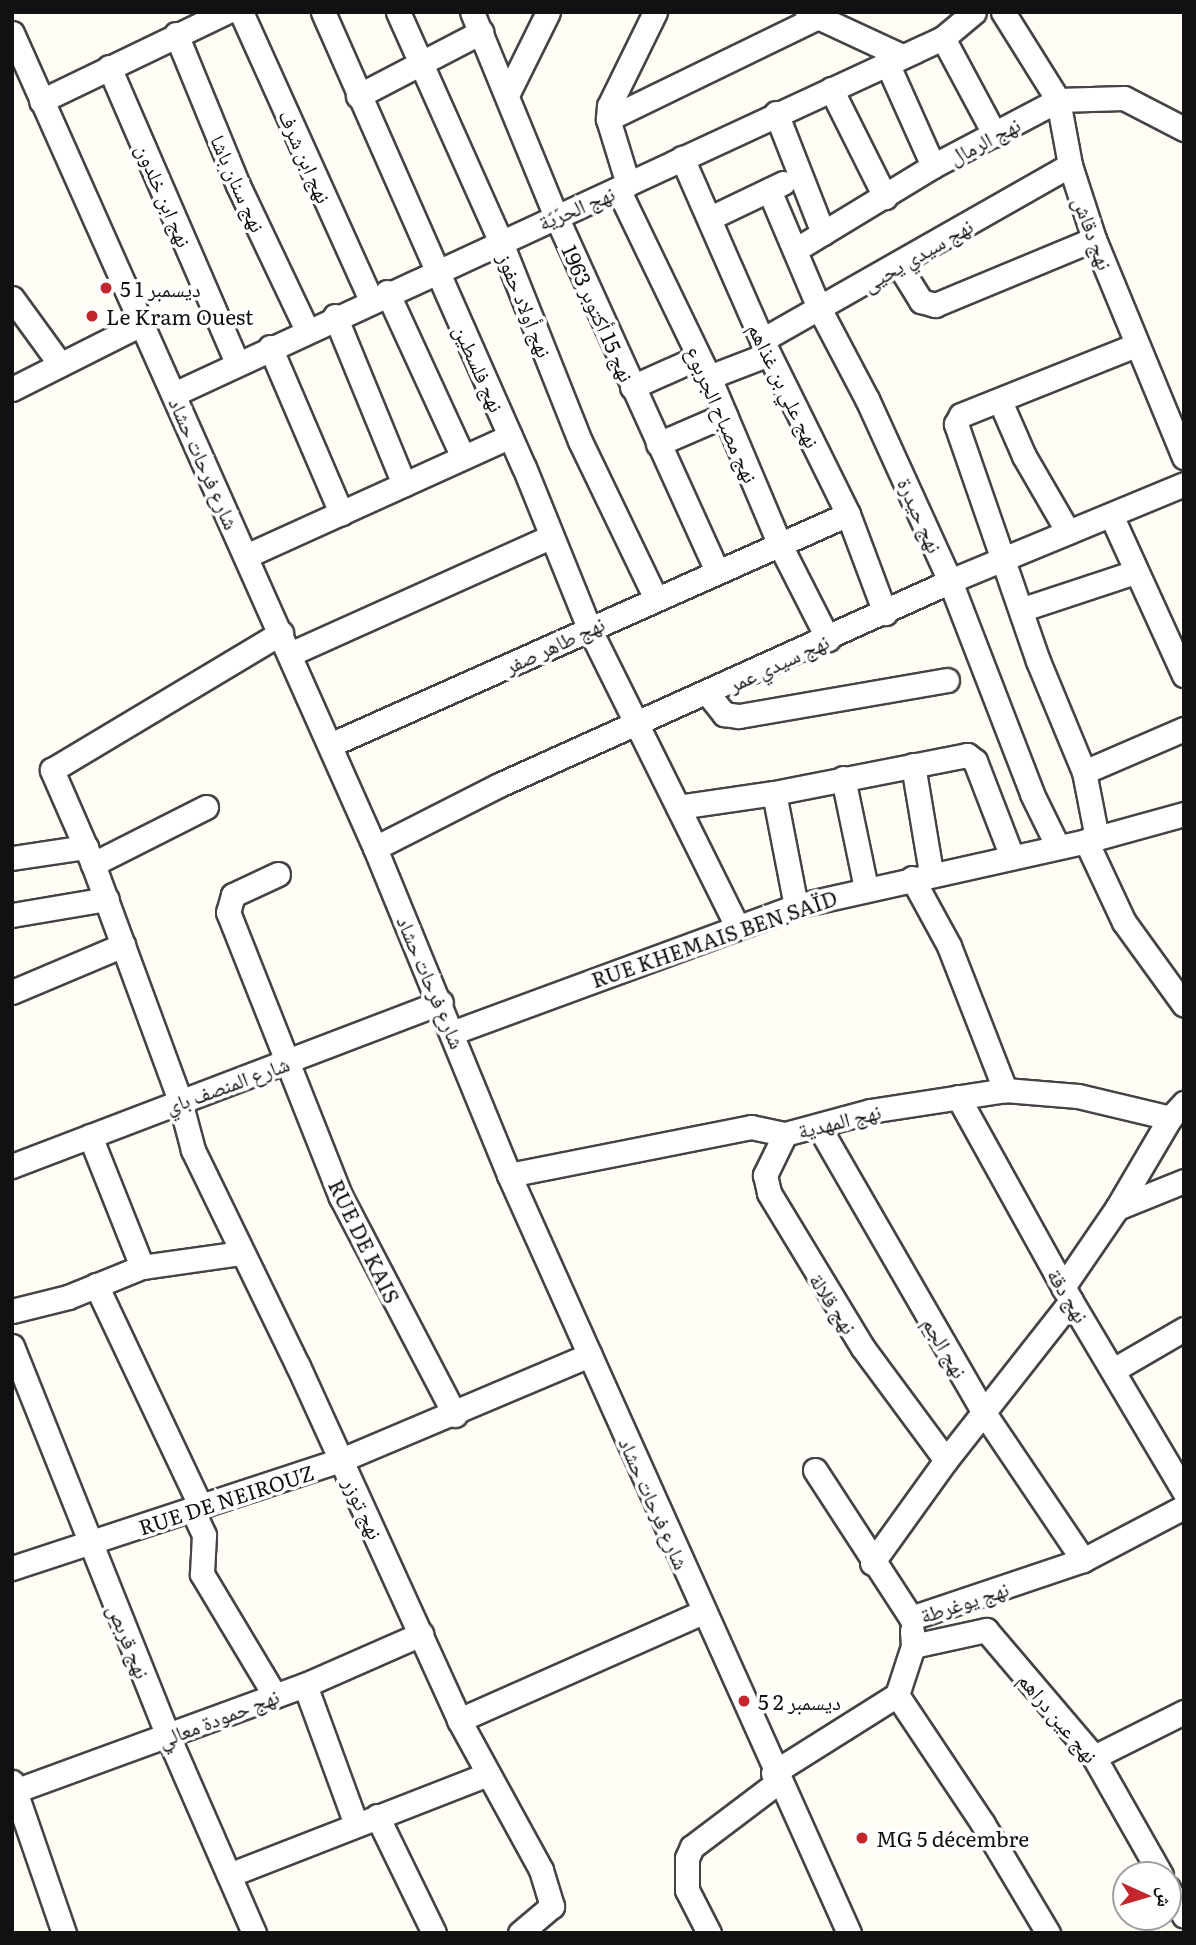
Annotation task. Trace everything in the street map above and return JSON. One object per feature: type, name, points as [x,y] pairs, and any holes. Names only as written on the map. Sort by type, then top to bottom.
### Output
[{"type":"street","points":[[41,101],[226,12]]},
{"type":"street","name":"نهج ابن شرف","points":[[241,12],[379,296],[463,457]]},
{"type":"street","name":"نهج فلسطين","points":[[323,12],[510,436],[589,628],[737,926]]},
{"type":"street","name":"نهج أولاد حفوز","points":[[398,12],[500,240],[580,442],[655,597]]},
{"type":"street","points":[[508,93],[548,12]]},
{"type":"street","points":[[608,119],[612,96],[655,12]]},
{"type":"street","name":"نهج الحرّيّة","points":[[174,394],[555,214],[623,187],[776,113],[943,38],[974,12]]},
{"type":"street","name":"نهج دقاش","points":[[1003,12],[1058,100],[1070,165],[1094,239],[1184,457]]},
{"type":"street","points":[[608,119],[822,16],[895,60],[933,166]]},
{"type":"street","points":[[358,96],[422,62],[477,22]]},
{"type":"street","name":"نهج 15 أكتوبر 1963","points":[[477,22],[555,214],[718,571]]},
{"type":"street","name":"شارع فرحات حشاد","points":[[12,33],[375,848],[454,1032],[509,1175],[775,1778],[849,1933]]},
{"type":"street","name":"نهج سنان باشا","points":[[176,34],[238,185],[307,330]]},
{"type":"street","points":[[943,38],[995,135]]},
{"type":"street","name":"نهج ابن خلدون","points":[[109,67],[237,363]]},
{"type":"street","points":[[831,89],[885,197]]},
{"type":"street","name":"نهج الرمال","points":[[795,250],[933,166],[1058,100],[1124,98],[1182,133]]},
{"type":"street","points":[[776,113],[822,233]]},
{"type":"street","name":"نهج مصباح الجربوع","points":[[608,119],[623,187],[779,543],[828,639]]},
{"type":"street","name":"نهج علي بن غذاهم","points":[[682,158],[766,347],[848,514],[885,613]]},
{"type":"street","name":"نهج سيدي يحيى","points":[[632,387],[766,347],[820,310],[1070,165]]},
{"type":"street","points":[[710,218],[798,175]]},
{"type":"street","name":"نهج حيدرة","points":[[769,190],[820,310],[867,399],[950,581],[1032,794],[1058,847]]},
{"type":"street","points":[[898,264],[921,301],[928,305],[946,301],[1094,239]]},
{"type":"street","points":[[12,298],[60,364]]},
{"type":"street","points":[[335,316],[404,484]]},
{"type":"street","points":[[12,389],[141,324]]},
{"type":"street","points":[[1136,345],[961,415],[956,424],[1023,609],[1038,661],[1084,772],[1092,839],[1124,922],[1184,1005]]},
{"type":"street","points":[[270,347],[341,513]]},
{"type":"street","points":[[1000,401],[1024,456],[1068,532]]},
{"type":"street","points":[[658,444],[725,415]]},
{"type":"street","points":[[246,556],[510,436]]},
{"type":"street","name":"نهج سيدي عمر","points":[[375,848],[950,581],[1184,484]]},
{"type":"street","name":"نهج طاهر صفر","points":[[330,745],[655,597],[848,514]]},
{"type":"street","points":[[1111,515],[1184,675]]},
{"type":"street","points":[[290,654],[552,536]]},
{"type":"street","points":[[1023,609],[1135,572]]},
{"type":"street","name":"نهج توزر","points":[[281,633],[52,770],[107,898],[180,1101],[193,1150],[341,1460],[458,1720],[485,1775],[541,1870],[553,1900],[549,1912],[520,1933]]},
{"type":"street","points":[[708,694],[723,714],[739,716],[947,680]]},
{"type":"street","points":[[1084,772],[1184,729]]},
{"type":"street","points":[[678,807],[774,793],[962,755],[975,761],[1012,857]]},
{"type":"street","points":[[913,765],[922,876],[1005,1090]]},
{"type":"street","points":[[843,778],[866,888]]},
{"type":"street","points":[[774,793],[796,906]]},
{"type":"street","points":[[12,858],[90,855],[205,807]]},
{"type":"street","name":"RUE KHEMAIS BEN SAÏD","points":[[454,1032],[796,906],[866,888],[1092,839],[1184,814]]},
{"type":"street","name":"RUE DE KAIS","points":[[278,874],[236,893],[227,908],[341,1196],[455,1415]]},
{"type":"street","points":[[12,915],[107,898]]},
{"type":"street","points":[[12,992],[123,945]]},
{"type":"street","name":"شارع المنصف باي","points":[[12,1166],[441,1002]]},
{"type":"street","name":"نهج المهدية","points":[[509,1175],[751,1127],[785,1134],[870,1111],[1005,1090],[1078,1096],[1177,1111]]},
{"type":"street","name":"نهج دقة","points":[[958,1097],[1067,1294],[1115,1368],[1184,1490]]},
{"type":"street","points":[[872,1563],[946,1460],[984,1413],[1067,1294],[1177,1111]]},
{"type":"street","name":"نهج الجم","points":[[818,1127],[984,1413],[1083,1560]]},
{"type":"street","name":"نهج قلالة","points":[[785,1134],[765,1175],[769,1194],[863,1348],[946,1460]]},
{"type":"street","points":[[90,1136],[142,1267]]},
{"type":"street","points":[[1117,1208],[1184,1181]]},
{"type":"street","points":[[12,1311],[96,1286],[142,1267],[240,1253]]},
{"type":"street","points":[[96,1286],[196,1507],[204,1535],[202,1574],[275,1696]]},
{"type":"street","points":[[1115,1368],[1184,1329]]},
{"type":"street","name":"نهج قربص","points":[[12,1346],[168,1736],[254,1933]]},
{"type":"street","name":"RUE DE NEIROUZ","points":[[12,1568],[92,1544],[341,1460],[455,1415],[590,1355]]},
{"type":"street","points":[[816,1470],[872,1563],[911,1618]]},
{"type":"street","name":"نهج يوغرطة","points":[[897,1695],[913,1646],[911,1618],[963,1603],[1083,1560],[1184,1507]]},
{"type":"street","name":"نهج عين دراهم","points":[[963,1603],[1094,1757],[1153,1861]]},
{"type":"street","points":[[458,1720],[703,1612]]},
{"type":"street","points":[[913,1646],[986,1630]]},
{"type":"street","name":"نهج حمودة معالي","points":[[13,1788],[168,1736],[305,1685],[421,1634]]},
{"type":"street","points":[[305,1685],[366,1820],[433,1933]]},
{"type":"street","points":[[709,1933],[687,1891],[685,1873],[692,1847],[775,1778],[897,1695],[983,1824],[1048,1933]]},
{"type":"street","points":[[1094,1757],[1184,1712]]},
{"type":"street","points":[[229,1875],[485,1775]]},
{"type":"street","points":[[13,1788],[64,1933]]},
{"type":"place","name":"5 ديسمبر 1","points":[[106,288]]},
{"type":"place","name":"Le Kram Ouest","points":[[92,316]]},
{"type":"place","name":"5 ديسمبر 2","points":[[744,1701]]},
{"type":"place","name":"MG 5 décembre","points":[[862,1838]]}]
